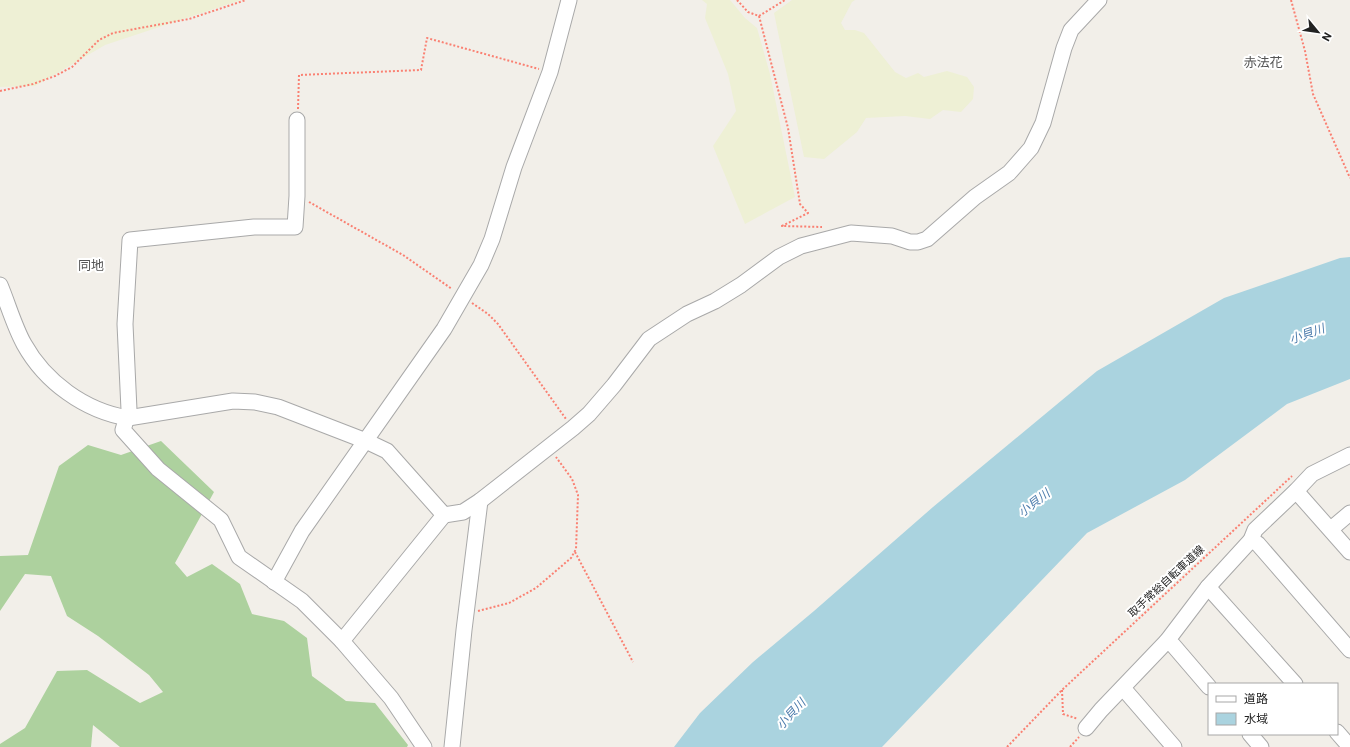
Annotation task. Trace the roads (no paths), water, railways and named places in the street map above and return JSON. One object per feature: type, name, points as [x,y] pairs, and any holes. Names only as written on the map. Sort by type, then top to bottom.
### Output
[{"type":"street","points":[[274,582],[302,531],[444,329],[481,266],[492,239],[514,167],[550,72],[569,0]]},
{"type":"street","points":[[342,641],[444,515],[463,512],[480,501],[589,414],[650,339],[687,314],[715,301],[779,257],[801,246],[850,233],[892,236],[910,242],[918,242],[927,239],[974,197],[1009,173],[1024,157],[1038,135],[1064,48],[1071,30],[1099,0]]},
{"type":"street","points":[[297,120],[298,196],[295,227],[254,227],[130,240],[126,324],[128,418],[123,430],[158,469],[221,520],[239,557],[302,601],[342,641],[391,698],[424,747]]},
{"type":"street","points":[[0,285],[24,344],[46,375],[78,400],[97,410],[111,415],[128,418],[232,401],[255,402],[278,407],[366,441],[387,451],[444,515]]},
{"type":"street","points":[[1086,728],[1101,710],[1167,641],[1208,587],[1251,540],[1255,530],[1312,474],[1350,455]]},
{"type":"street","points":[[1296,491],[1350,552]]},
{"type":"street","points":[[452,747],[480,501]]},
{"type":"street","points":[[1331,529],[1350,513]]},
{"type":"street","points":[[1251,540],[1258,544],[1350,650]]},
{"type":"street","points":[[1208,587],[1294,683]]},
{"type":"street","points":[[1167,641],[1173,645],[1208,686]]},
{"type":"street","points":[[1123,688],[1174,747]]},
{"type":"street","points":[[1338,733],[1350,747]]},
{"type":"street","points":[[1251,735],[1261,747]]},
{"type":"water","name":"小貝川","points":[[1350,257],[1350,379],[1287,404],[1185,480],[1087,533],[882,747],[674,747],[700,713],[753,662],[933,507],[1097,371],[1224,298],[1340,258]]},
{"type":"district","name":"赤法花","points":[[1263,62]]},
{"type":"district","name":"同地","points":[[91,265]]}]
